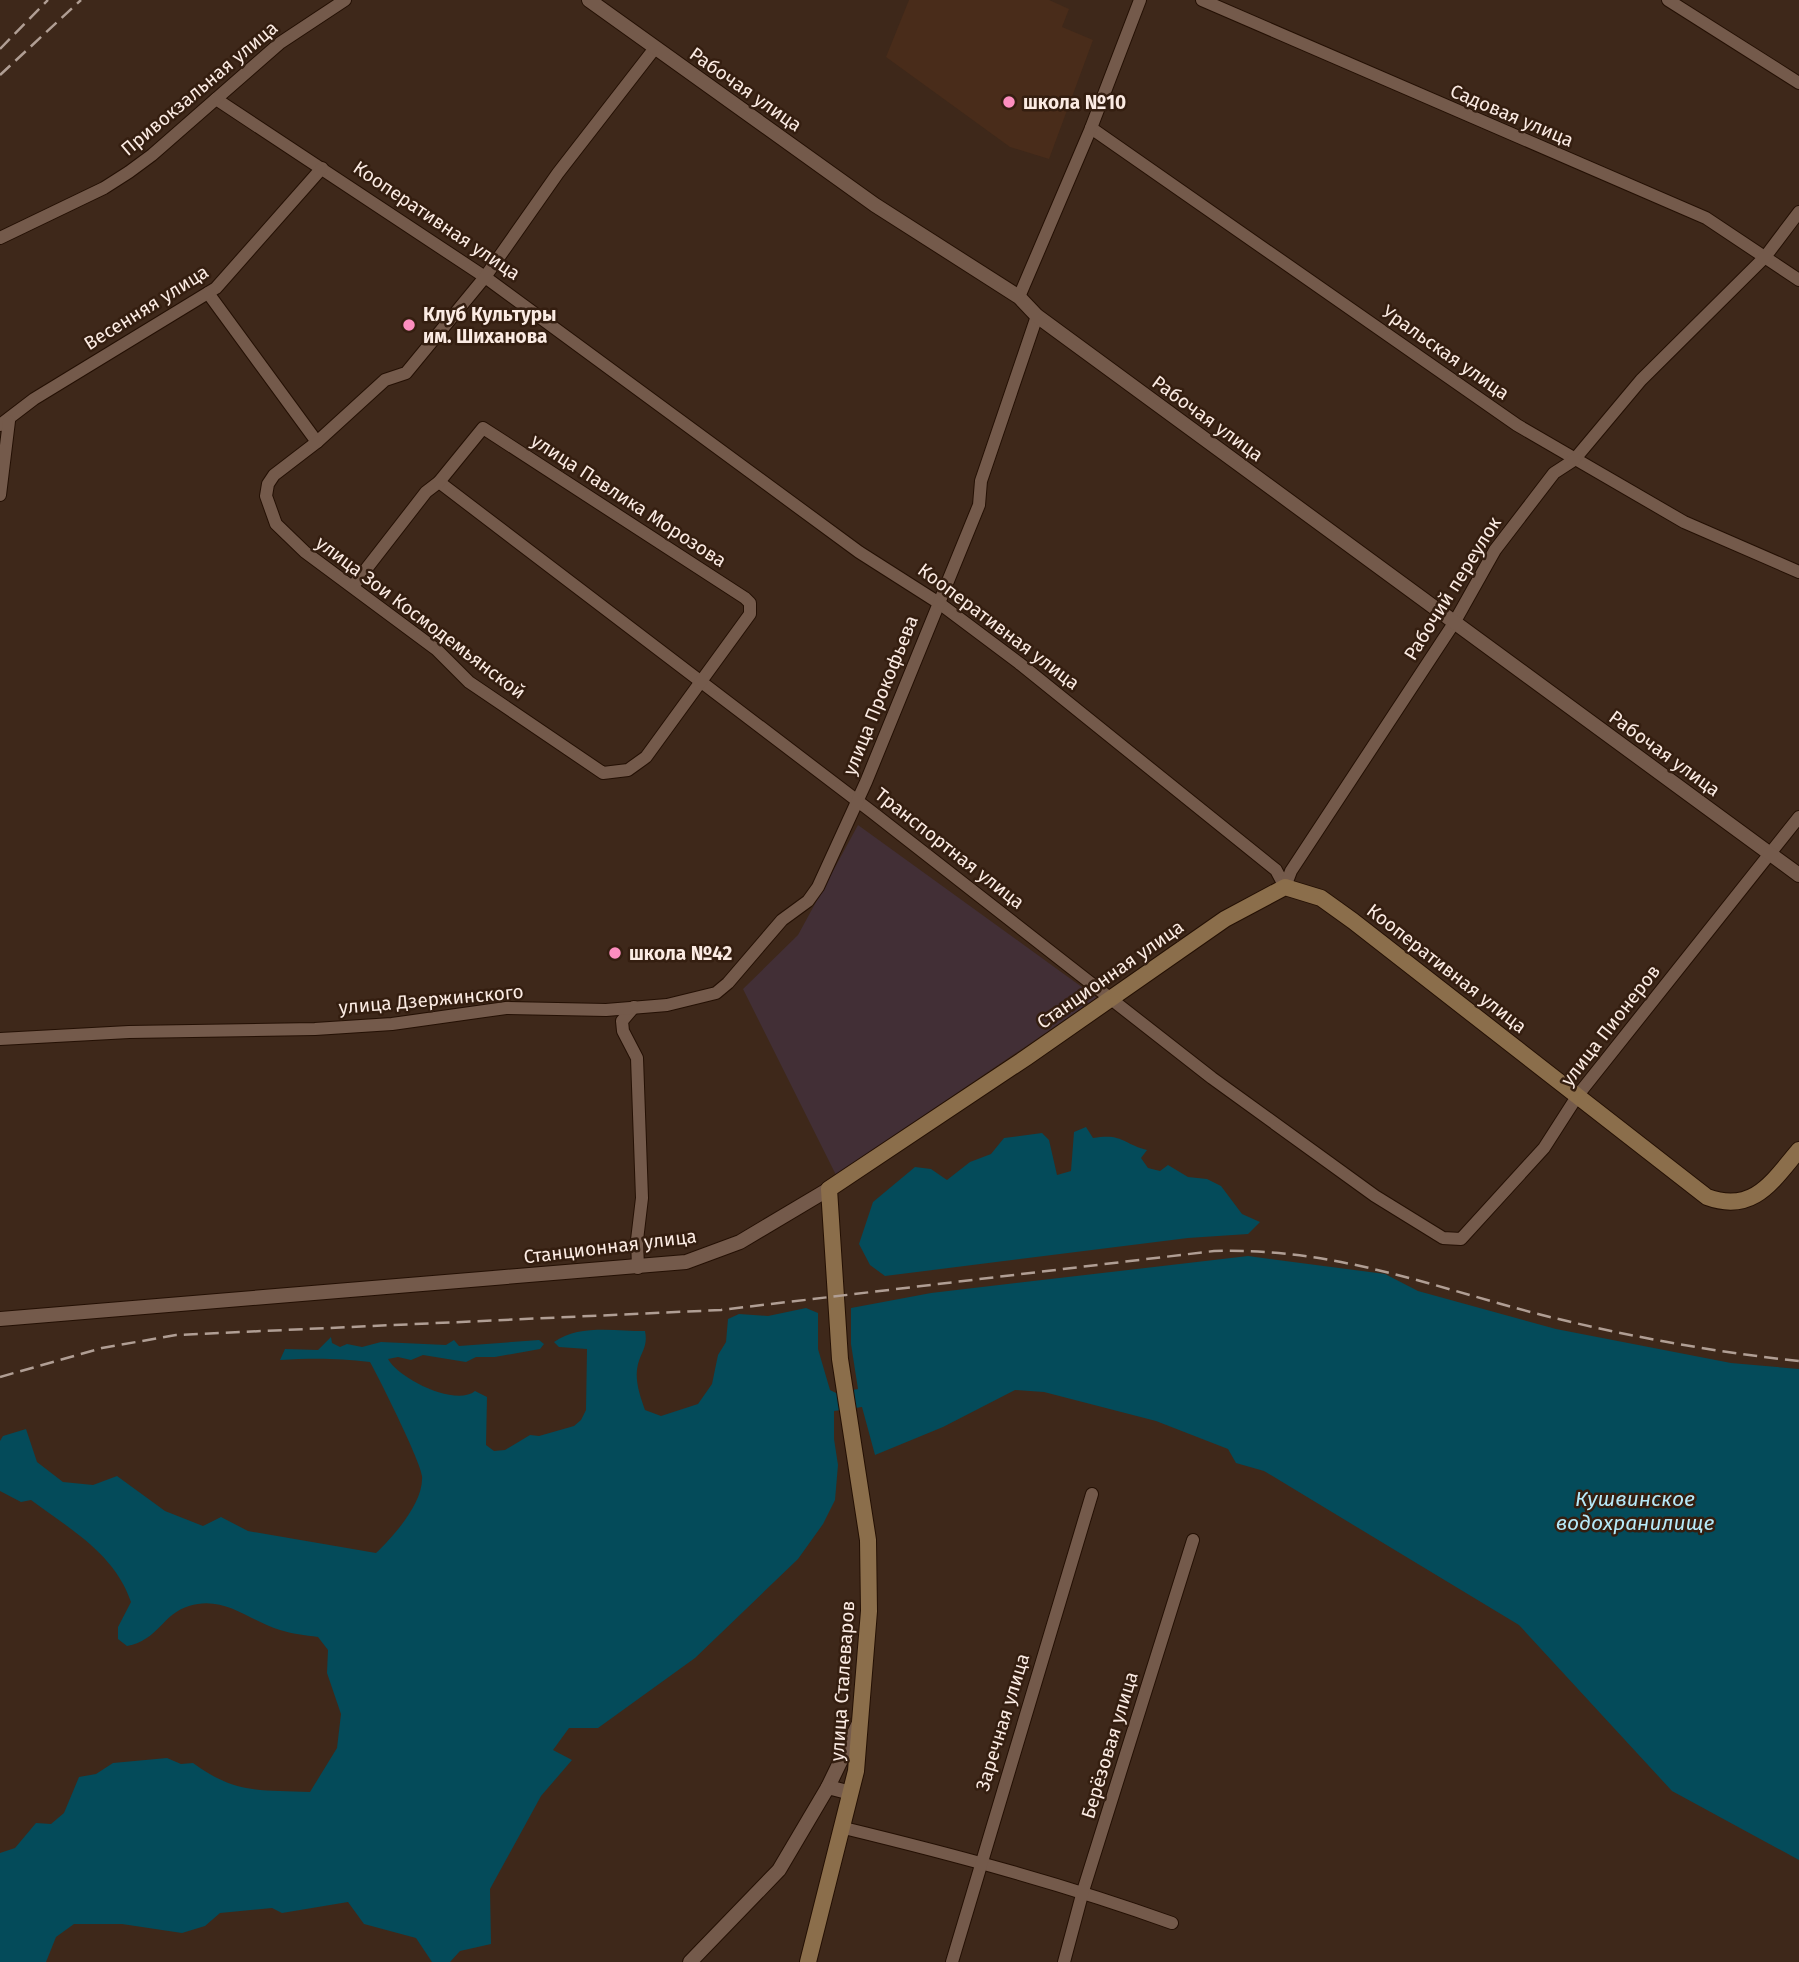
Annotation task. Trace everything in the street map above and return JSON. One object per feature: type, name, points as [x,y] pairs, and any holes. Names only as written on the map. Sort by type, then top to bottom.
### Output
[{"type":"main road","name":"Станционная улица","points":[[830,1189],[1027,1057],[1225,919],[1285,887]]},
{"type":"main road","name":"Кооперативная улица","points":[[1285,887],[1321,898],[1707,1197],[1723,1202],[1737,1202],[1761,1192],[1799,1150]]},
{"type":"main road","name":"улица Сталеваров","points":[[808,1962],[844,1828],[863,1716],[869,1563],[854,1440],[839,1359],[830,1189]]},
{"type":"street","name":"Привокзальная улица","points":[[0,238],[112,182],[152,155],[280,43],[345,0]]},
{"type":"street","name":"Рабочая улица","points":[[589,0],[876,205],[1019,297],[1037,316],[1799,875]]},
{"type":"street","points":[[1019,297],[1091,128],[1140,0]]},
{"type":"street","name":"Садовая улица","points":[[1202,0],[1706,218],[1799,281]]},
{"type":"street","points":[[1668,0],[1799,83]]},
{"type":"street","points":[[208,293],[317,442],[385,380],[406,373],[485,277],[558,173],[655,48]]},
{"type":"street","name":"Кооперативная улица","points":[[216,99],[485,277],[859,552],[939,603],[1019,663],[1276,870],[1285,887]]},
{"type":"street","name":"Уральская улица","points":[[1091,128],[1517,425],[1684,522],[1799,572]]},
{"type":"street","name":"Весенняя улица","points":[[4,423],[34,399],[208,293],[234,269],[322,168]]},
{"type":"street","name":"Рабочий переулок","points":[[1285,887],[1291,871],[1454,623],[1495,550],[1554,472],[1574,460],[1641,380],[1765,257],[1799,212]]},
{"type":"street","name":"улица Прокофьева","points":[[818,887],[858,800],[979,505],[981,481],[1037,316]]},
{"type":"street","points":[[0,495],[4,423]]},
{"type":"street","name":"улица Павлика Морозова","points":[[439,482],[483,428],[746,598],[751,608]]},
{"type":"street","name":"улица Зои Космодемьянской","points":[[317,442],[274,475],[268,484],[269,509],[276,524],[305,552],[437,650],[469,682],[603,773],[628,770],[646,757],[744,623],[751,608]]},
{"type":"street","points":[[353,586],[426,492],[439,482]]},
{"type":"street","name":"Транспортная улица","points":[[439,482],[858,800],[1212,1078],[1375,1196],[1443,1238]]},
{"type":"street","name":"улица Пионеров","points":[[1443,1238],[1461,1239],[1495,1206],[1544,1149],[1578,1095],[1799,817]]},
{"type":"street","name":"улица Дзержинского","points":[[0,1039],[130,1032],[328,1028],[392,1024],[506,1008],[591,1010],[667,1005],[716,993],[728,983],[782,920],[808,901],[818,887]]},
{"type":"street","points":[[622,1031],[622,1021],[634,1007]]},
{"type":"street","points":[[591,1010],[610,1020],[622,1031],[637,1058],[642,1198],[637,1240],[638,1268]]},
{"type":"street","name":"Станционная улица","points":[[0,1319],[686,1262],[723,1251],[830,1189]]},
{"type":"street","name":"Заречная улица","points":[[952,1962],[980,1861],[1092,1494]]},
{"type":"street","name":"Берёзовая улица","points":[[1064,1962],[1083,1891],[1194,1540]]},
{"type":"street","points":[[690,1962],[779,1870],[828,1787],[863,1716]]},
{"type":"street","points":[[828,1787],[851,1793]]},
{"type":"street","points":[[844,1828],[980,1861],[1083,1891],[1172,1923]]},
{"type":"shaded area","name":"школа №10","points":[[909,0],[1049,0],[1069,9],[1062,27],[1093,40],[1049,159],[1010,147],[886,57]]},
{"type":"shaded area","points":[[858,825],[1097,998],[836,1175],[743,989],[798,935]]},
{"type":"water","points":[[1086,1127],[1093,1138],[1117,1138],[1147,1150],[1141,1158],[1148,1168],[1160,1171],[1168,1165],[1188,1177],[1207,1179],[1221,1186],[1242,1214],[1260,1222],[1248,1234],[1188,1238],[885,1276],[870,1265],[859,1244],[873,1202],[915,1167],[931,1169],[947,1180],[970,1162],[991,1154],[1004,1138],[1042,1133],[1049,1140],[1057,1175],[1071,1171],[1074,1132]]},
{"type":"water","name":"Кушвинское водохранилище","points":[[1248,1256],[1385,1274],[1418,1291],[1556,1329],[1731,1363],[1799,1369],[1799,1860],[1672,1791],[1519,1625],[1264,1471],[1236,1463],[1228,1449],[1156,1421],[1044,1392],[1015,1390],[943,1427],[875,1455],[862,1407],[834,1411],[838,1465],[835,1500],[823,1524],[798,1559],[695,1658],[598,1728],[569,1728],[553,1750],[572,1760],[541,1796],[490,1889],[491,1944],[460,1951],[450,1962],[432,1962],[416,1938],[364,1924],[348,1902],[282,1913],[272,1908],[220,1913],[205,1926],[182,1933],[122,1924],[74,1924],[56,1937],[46,1962],[0,1962],[0,1853],[15,1848],[36,1823],[51,1824],[64,1813],[79,1777],[96,1774],[113,1763],[167,1758],[181,1764],[193,1763],[235,1785],[262,1790],[310,1792],[337,1748],[341,1714],[327,1673],[328,1650],[318,1637],[269,1626],[225,1606],[202,1604],[180,1610],[138,1643],[127,1646],[118,1639],[118,1627],[131,1602],[124,1585],[103,1556],[76,1532],[31,1500],[21,1502],[0,1491],[0,1441],[3,1436],[26,1429],[37,1462],[63,1482],[93,1485],[117,1476],[165,1511],[203,1526],[221,1517],[248,1531],[376,1553],[407,1518],[421,1486],[420,1468],[407,1438],[370,1362],[280,1360],[285,1349],[318,1350],[331,1337],[332,1343],[340,1347],[347,1344],[362,1347],[381,1342],[446,1345],[454,1340],[459,1346],[539,1340],[544,1344],[540,1349],[495,1357],[476,1357],[466,1362],[423,1355],[411,1360],[398,1357],[388,1359],[394,1367],[415,1382],[442,1393],[455,1396],[475,1391],[487,1397],[486,1445],[494,1451],[505,1450],[530,1435],[539,1436],[574,1426],[581,1420],[586,1410],[587,1349],[559,1347],[554,1342],[574,1333],[598,1330],[645,1331],[645,1344],[637,1370],[638,1387],[645,1410],[661,1416],[698,1404],[712,1384],[718,1355],[726,1342],[728,1319],[739,1314],[768,1316],[806,1308],[818,1313],[818,1349],[830,1390],[836,1393],[858,1389],[851,1344],[851,1308],[931,1293]]},
{"type":"railway","points":[[0,49],[48,0]]},
{"type":"railway","points":[[0,75],[81,0]]},
{"type":"railway","points":[[0,1377],[102,1348],[176,1335],[721,1310],[1214,1251],[1258,1252],[1341,1262],[1605,1330],[1702,1348],[1799,1361]]},
{"type":"place","name":"школа №10","points":[[1009,102]]},
{"type":"place","name":"Клуб Культуры им. Шиханова","points":[[409,325]]},
{"type":"place","name":"школа №42","points":[[615,953]]}]
